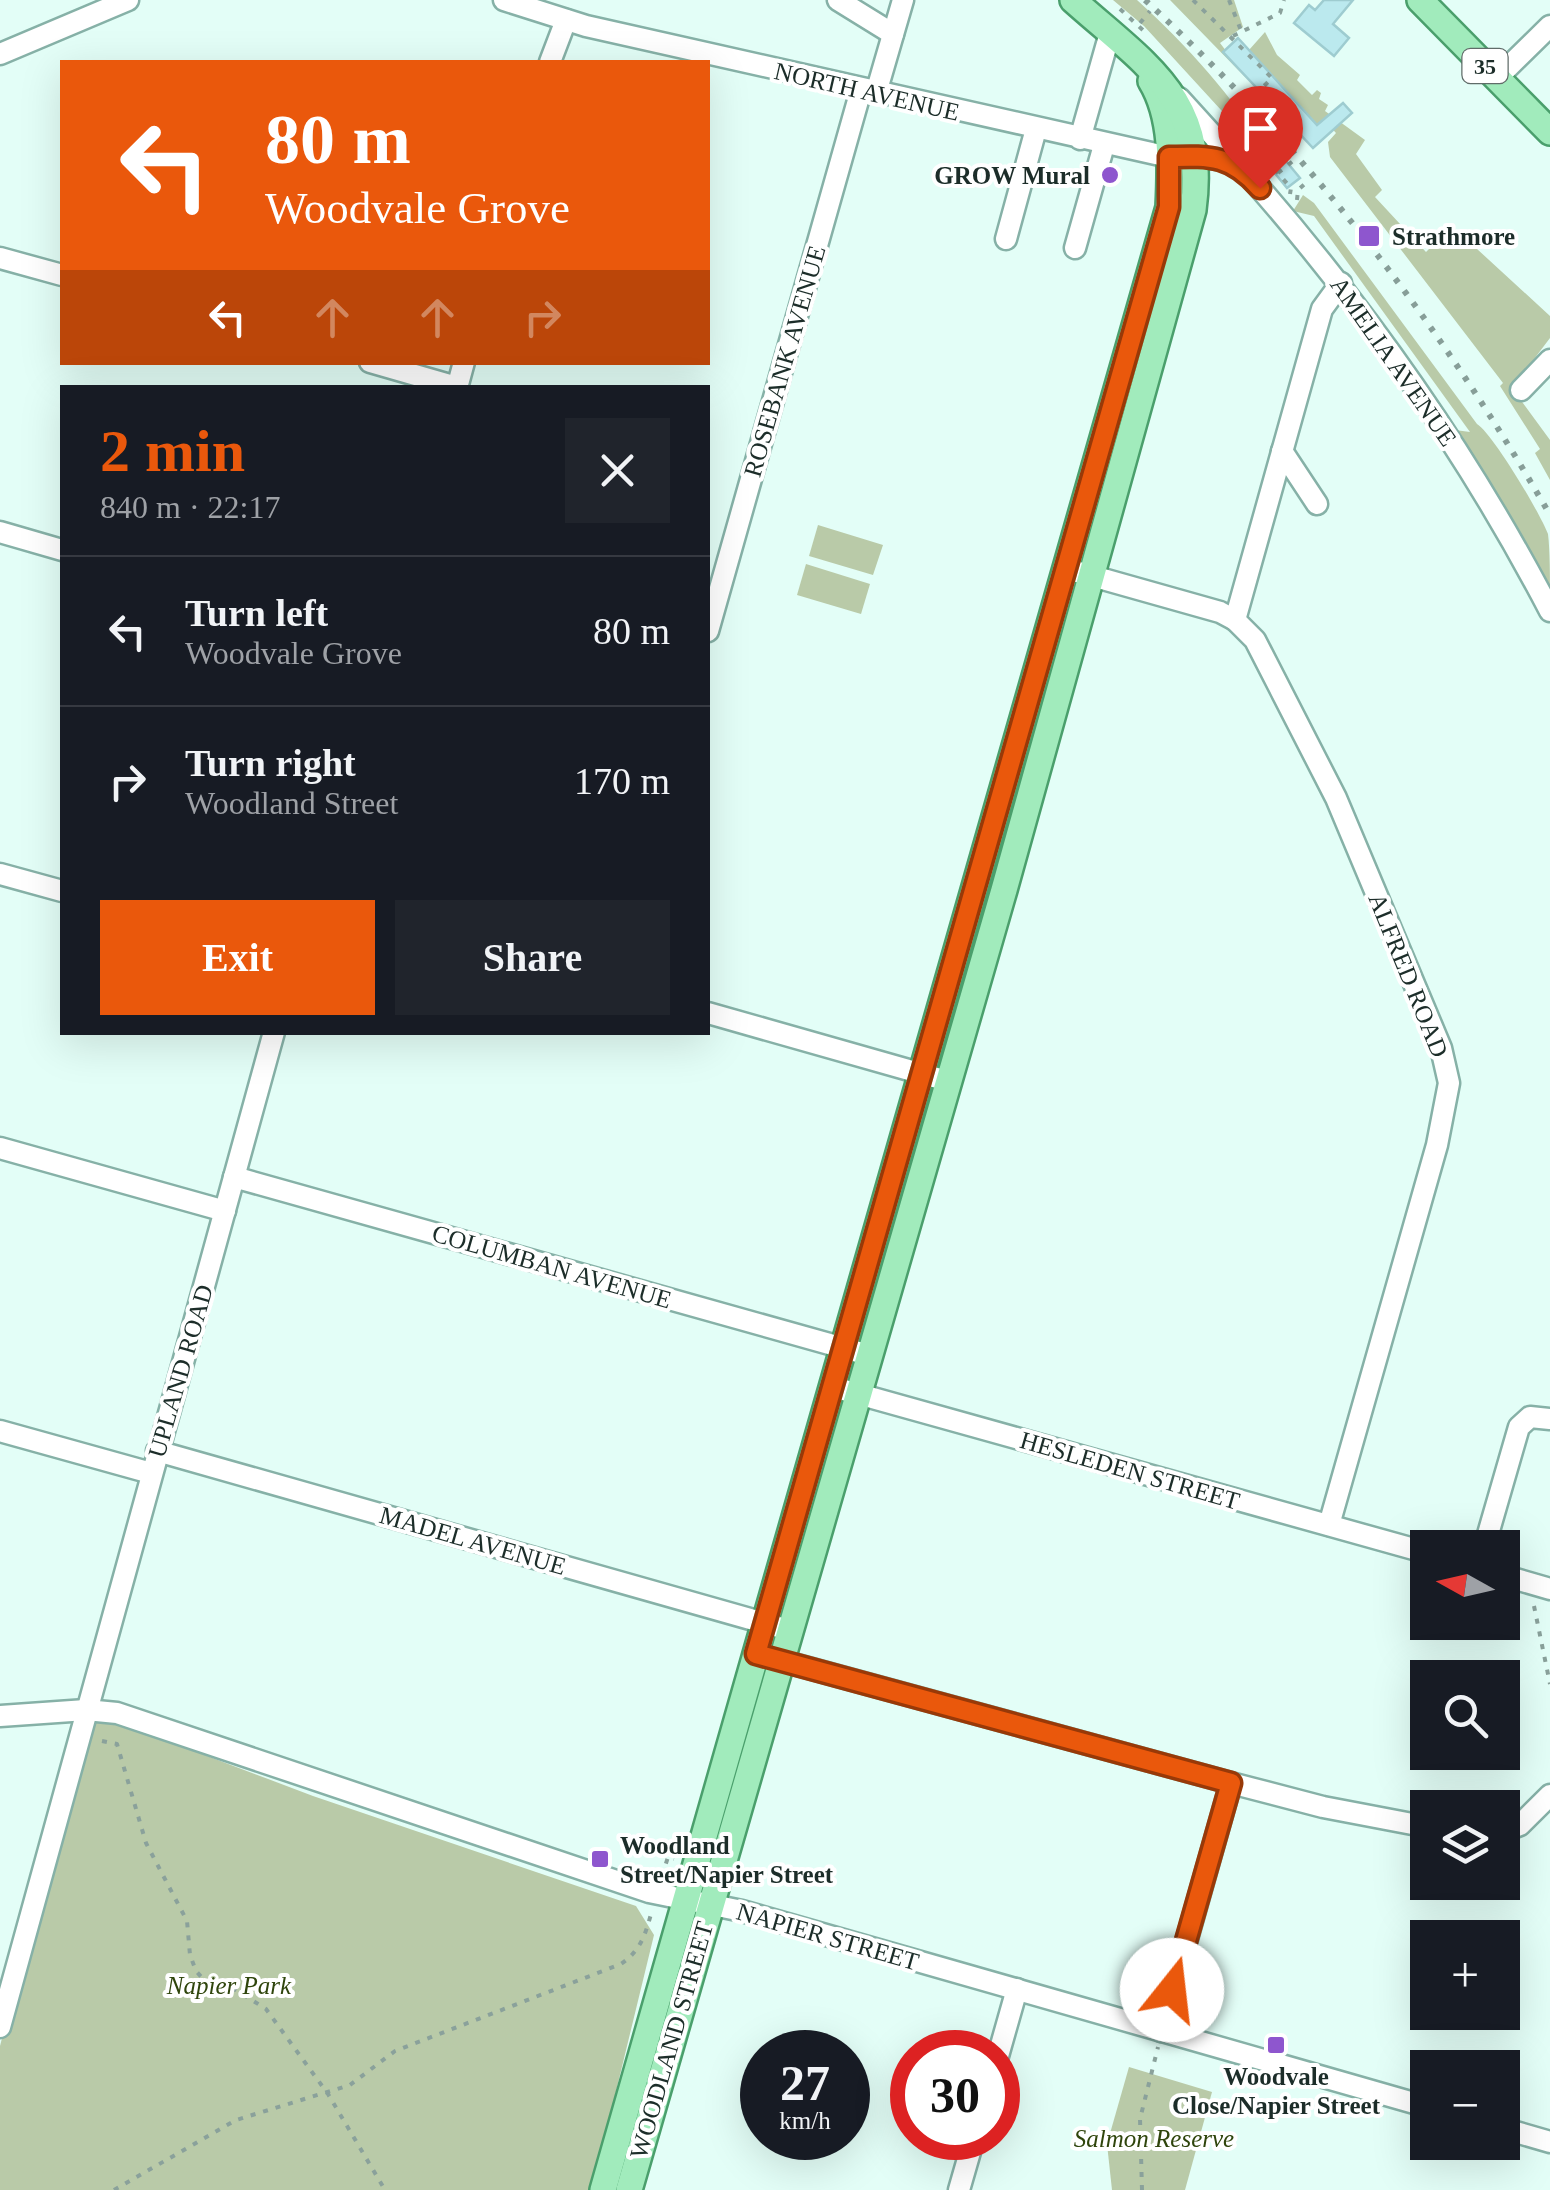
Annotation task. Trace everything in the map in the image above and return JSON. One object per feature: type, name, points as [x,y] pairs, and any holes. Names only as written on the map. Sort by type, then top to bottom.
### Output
[{"type":"main road","points":[[1073,0],[1172,93],[1188,124],[1182,157]]},
{"type":"main road","name":"35","points":[[1420,0],[1550,132]]},
{"type":"main road","points":[[1118,41],[1160,100],[1182,157]]},
{"type":"main road","name":"WOODLAND STREET","points":[[856,1352],[921,1073],[1078,572],[1182,157]]},
{"type":"main road","name":"WOODLAND STREET","points":[[603,2190],[697,1902],[856,1352],[948,1081],[1050,729],[1078,572]]},
{"type":"main road","name":"WOODLAND STREET","points":[[629,2190],[697,1902]]},
{"type":"street","points":[[0,54],[128,0]]},
{"type":"street","name":"NORTH AVENUE","points":[[504,0],[566,20],[868,92],[1104,144],[1182,157]]},
{"type":"street","points":[[838,0],[893,34]]},
{"type":"street","name":"ROSEBANK AVENUE","points":[[710,624],[868,92],[903,0]]},
{"type":"street","points":[[551,60],[566,20]]},
{"type":"street","points":[[1497,78],[1550,26]]},
{"type":"street","points":[[1080,139],[1118,41]]},
{"type":"street","name":"AMELIA AVENUE","points":[[1172,93],[1221,145],[1230,162],[1243,168],[1341,283],[1469,470],[1550,611]]},
{"type":"street","points":[[1006,239],[1036,129]]},
{"type":"street","points":[[1075,248],[1104,144]]},
{"type":"street","points":[[1182,157],[1230,162]]},
{"type":"street","points":[[0,258],[60,275]]},
{"type":"street","points":[[1078,572],[1201,606],[1234,620],[1322,309],[1341,283]]},
{"type":"street","points":[[1521,390],[1550,360]]},
{"type":"street","points":[[380,365],[450,385]]},
{"type":"street","points":[[1282,451],[1317,504]]},
{"type":"street","points":[[0,532],[60,549]]},
{"type":"street","name":"ALFRED ROAD","points":[[1234,620],[1254,640],[1336,798],[1414,977],[1441,1048],[1449,1083],[1437,1145],[1329,1526]]},
{"type":"street","points":[[0,874],[60,890]]},
{"type":"street","points":[[710,1014],[948,1081]]},
{"type":"street","name":"UPLAND ROAD","points":[[0,2027],[273,1035]]},
{"type":"street","points":[[0,1148],[225,1211]]},
{"type":"street","name":"COLUMBAN AVENUE","points":[[234,1177],[856,1352]]},
{"type":"street","name":"HESLEDEN STREET","points":[[845,1390],[1410,1549]]},
{"type":"street","points":[[1489,1530],[1519,1427],[1530,1417],[1550,1419]]},
{"type":"street","points":[[0,1431],[151,1473]]},
{"type":"street","name":"MADEL AVENUE","points":[[158,1451],[778,1626]]},
{"type":"street","points":[[769,1657],[1322,1807],[1410,1824]]},
{"type":"street","name":"NAPIER STREET","points":[[0,1716],[86,1710],[148,1722],[572,1866],[1410,2102]]},
{"type":"street","points":[[1160,2030],[1231,1783]]},
{"type":"street","points":[[1520,1824],[1550,1795]]},
{"type":"street","points":[[1005,2030],[1017,1989]]},
{"type":"street","points":[[1520,2133],[1550,2142]]},
{"type":"street","points":[[959,2190],[968,2160]]},
{"type":"path","points":[[1194,0],[1272,78],[1258,92]]},
{"type":"path","points":[[1228,0],[1242,34]]},
{"type":"path","points":[[1233,36],[1280,13],[1284,0]]},
{"type":"path","points":[[1138,24],[1150,11]]},
{"type":"path","points":[[1228,128],[1237,126],[1278,173],[1290,188],[1289,207],[1296,207]]},
{"type":"path","points":[[1278,173],[1293,160]]},
{"type":"path","points":[[1297,196],[1298,190],[1310,180]]},
{"type":"path","points":[[1540,1586],[1550,1684]]},
{"type":"path","points":[[102,1742],[118,1744],[146,1843],[187,1921],[190,1955],[196,1971],[205,1981],[236,1990],[266,2009],[328,2094],[385,2190]]},
{"type":"path","points":[[114,2190],[236,2120],[328,2094],[350,2085],[395,2051],[621,1964],[635,1955],[650,1919]]},
{"type":"path","points":[[1142,2190],[1140,2119],[1160,2030]]},
{"type":"green space","points":[[1113,0],[1137,0],[1174,35],[1225,93],[1269,155],[1232,122],[1144,26]]},
{"type":"green space","points":[[1170,0],[1234,0],[1243,27],[1220,43],[1248,80]]},
{"type":"green space","points":[[1265,32],[1277,55],[1300,75],[1297,80],[1312,95],[1317,90],[1321,93],[1319,99],[1328,105],[1325,111],[1365,140],[1356,154],[1382,190],[1375,197],[1426,252],[1452,226],[1550,316],[1550,338],[1512,388],[1550,440],[1550,480],[1535,453],[1540,449],[1500,386],[1503,383],[1330,157],[1328,142],[1336,133],[1324,120],[1317,125],[1249,50]]},
{"type":"green space","points":[[1303,195],[1314,203],[1494,442],[1536,509],[1548,534],[1550,596],[1455,430],[1470,432],[1314,216],[1293,211]]},
{"type":"green space","points":[[818,525],[883,545],[873,575],[809,556]]},
{"type":"green space","points":[[806,564],[870,584],[861,614],[797,595]]},
{"type":"green space","name":"Napier Park","points":[[86,1710],[313,1796],[636,1906],[654,1935],[592,2190],[0,2190],[0,2046]]},
{"type":"green space","name":"Salmon Reserve","points":[[1129,2067],[1212,2092],[1185,2190],[1112,2190],[1107,2144]]},
{"type":"building","points":[[1324,0],[1353,0],[1333,24],[1349,38],[1334,56],[1294,23],[1309,5],[1315,10]]},
{"type":"building","points":[[1238,38],[1317,125],[1343,103],[1352,113],[1313,148],[1223,52]]},
{"type":"building","points":[[1276,149],[1300,178],[1287,188],[1264,160]]},
{"type":"railway","points":[[1145,0],[1261,117],[1367,242],[1464,375],[1550,515]]},
{"type":"place","name":"GROW Mural","points":[[1110,175]]},
{"type":"place","name":"Strathmore","points":[[1369,236]]},
{"type":"place","name":"Woodland Street/Napier Street","points":[[600,1859]]},
{"type":"place","name":"Woodvale Close/Napier Street","points":[[1276,2045]]},
{"type":"route","points":[[1172,1990],[1231,1783],[756,1654],[1169,207],[1169,157],[1195,156],[1230,162],[1243,168],[1260,188]]}]
